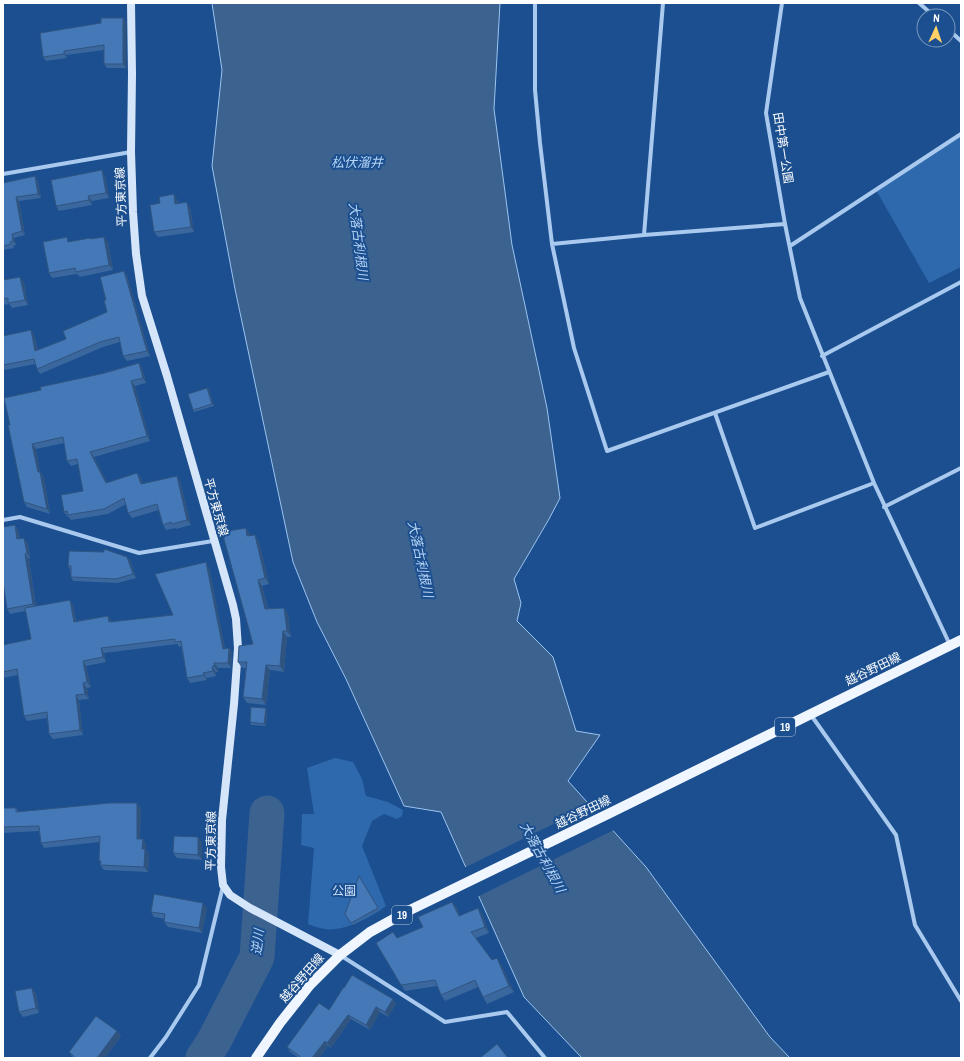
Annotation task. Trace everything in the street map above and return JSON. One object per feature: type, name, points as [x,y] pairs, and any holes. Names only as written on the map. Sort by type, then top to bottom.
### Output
[{"type":"main road","name":"平方東京線","points":[[131,3],[131,152],[135,247],[142,296],[167,376],[235,612],[238,632],[234,704],[222,820],[221,867],[223,885],[230,896],[250,908],[340,955]]},
{"type":"main road","name":"越谷野田線","points":[[256,1058],[280,1023],[310,985],[340,955],[370,932],[410,910],[961,640]]},
{"type":"street","points":[[535,3],[535,90],[552,244],[574,348],[607,451],[829,372]]},
{"type":"street","points":[[644,235],[663,3]]},
{"type":"street","name":"田中第一公園","points":[[782,3],[766,113],[785,224],[800,298],[822,356],[884,507],[951,645]]},
{"type":"street","points":[[790,246],[961,134]]},
{"type":"street","points":[[3,174],[131,152]]},
{"type":"street","points":[[552,244],[785,224]]},
{"type":"street","points":[[822,356],[961,282]]},
{"type":"street","points":[[715,413],[755,528],[874,484]]},
{"type":"street","points":[[884,507],[961,468]]},
{"type":"street","points":[[3,520],[20,517],[139,554],[214,541]]},
{"type":"street","points":[[811,714],[896,836],[915,925],[961,1001]]},
{"type":"street","points":[[150,1058],[166,1037],[199,985],[223,885]]},
{"type":"street","points":[[340,955],[445,1022],[507,1012],[545,1058]]},
{"type":"green space","points":[[961,134],[961,267],[929,283],[876,190]]},
{"type":"green space","name":"公園","points":[[335,758],[353,762],[362,779],[366,796],[388,802],[403,810],[402,816],[397,819],[384,814],[372,821],[362,846],[386,906],[372,915],[348,926],[322,929],[308,924],[314,848],[301,845],[302,814],[314,814],[307,768]]},
{"type":"water","name":"松伏溜井","points":[[212,3],[500,3],[494,109],[512,245],[547,408],[560,498],[514,579],[521,603],[517,621],[553,657],[576,731],[600,735],[568,781],[646,867],[770,1037],[790,1058],[582,1058],[524,997],[441,812],[404,806],[346,679],[317,622],[293,562],[235,289],[212,166],[222,70]]},
{"type":"pier","points":[[592,805],[614,830],[477,897],[464,868]]},
{"type":"building","points":[[101,18],[123,18],[123,64],[104,64],[104,45],[64,51],[64,54],[43,57],[40,33],[101,23]]},
{"type":"building","points":[[102,170],[106,193],[88,196],[89,200],[56,206],[51,180]]},
{"type":"building","points":[[35,176],[38,194],[16,197],[22,231],[12,234],[13,241],[10,242],[11,244],[3,246],[3,183]]},
{"type":"building","points":[[174,194],[175,204],[187,202],[191,227],[154,232],[150,205],[160,203],[159,197]]},
{"type":"building","points":[[67,237],[68,242],[104,237],[109,265],[76,272],[75,268],[49,273],[43,242]]},
{"type":"building","points":[[124,271],[147,351],[123,356],[119,337],[100,342],[37,369],[34,359],[3,365],[3,336],[31,330],[35,351],[66,339],[63,331],[107,312],[104,300],[106,300],[100,277]]},
{"type":"building","points":[[20,277],[25,300],[8,303],[8,298],[3,299],[3,280]]},
{"type":"building","points":[[139,363],[143,378],[131,381],[147,436],[90,452],[106,483],[137,473],[141,484],[177,476],[187,520],[172,524],[171,522],[163,525],[157,504],[128,513],[124,498],[104,509],[68,515],[67,511],[64,512],[61,495],[83,491],[77,459],[67,461],[63,437],[32,444],[38,472],[40,472],[47,509],[24,502],[4,398],[41,390],[40,387],[105,373]]},
{"type":"building","points":[[207,388],[212,404],[193,410],[188,394]]},
{"type":"building","points":[[15,525],[17,539],[24,538],[33,604],[7,609],[3,582],[3,527]]},
{"type":"building","points":[[246,528],[247,536],[255,535],[265,578],[258,580],[265,609],[284,608],[287,631],[283,631],[280,666],[266,665],[262,699],[243,697],[247,662],[238,662],[239,646],[253,644],[222,532]]},
{"type":"building","points":[[104,549],[127,557],[133,574],[116,579],[71,577],[71,566],[68,566],[69,551],[104,552]]},
{"type":"building","points":[[206,562],[223,649],[229,648],[228,663],[214,663],[214,666],[212,667],[213,671],[203,673],[204,675],[187,678],[181,641],[175,642],[175,639],[101,648],[103,657],[83,661],[87,682],[83,683],[85,694],[76,695],[80,730],[49,734],[47,712],[24,716],[17,669],[3,672],[3,645],[31,639],[25,608],[70,600],[74,622],[108,616],[109,622],[173,615],[155,574]]},
{"type":"building","points":[[251,707],[266,708],[264,724],[250,722]]},
{"type":"building","points":[[110,803],[137,803],[137,839],[143,839],[142,849],[145,849],[144,867],[100,865],[100,836],[41,843],[39,826],[3,827],[3,808],[16,808],[16,812]]},
{"type":"building","points":[[174,836],[198,837],[198,855],[173,853]]},
{"type":"building","points":[[359,876],[378,908],[351,923],[345,914]]},
{"type":"building","points":[[154,894],[203,903],[199,928],[164,922],[165,914],[151,912]]},
{"type":"building","points":[[452,902],[459,916],[478,908],[485,927],[471,932],[492,960],[497,958],[509,986],[483,997],[475,980],[441,995],[435,980],[401,985],[376,943],[393,932],[397,938],[423,927],[418,917]]},
{"type":"building","points":[[352,975],[393,999],[385,1012],[376,1007],[366,1025],[348,1015],[327,1043],[325,1041],[312,1058],[302,1058],[287,1047],[319,1003],[329,1010]]},
{"type":"building","points":[[32,988],[36,1008],[19,1012],[15,991]]},
{"type":"building","points":[[96,1016],[117,1031],[97,1058],[76,1058],[69,1052]]},
{"type":"building","points":[[497,1044],[508,1058],[480,1058]]},
{"type":"waterway","name":"逆川","points":[[203,1058],[214,1041],[257,957],[267,813]]},
{"type":"water label","name":"大落古利根川","points":[[359,241]]},
{"type":"water label","name":"大落古利根川","points":[[421,559]]},
{"type":"water label","name":"大落古利根川","points":[[543,857]]}]
